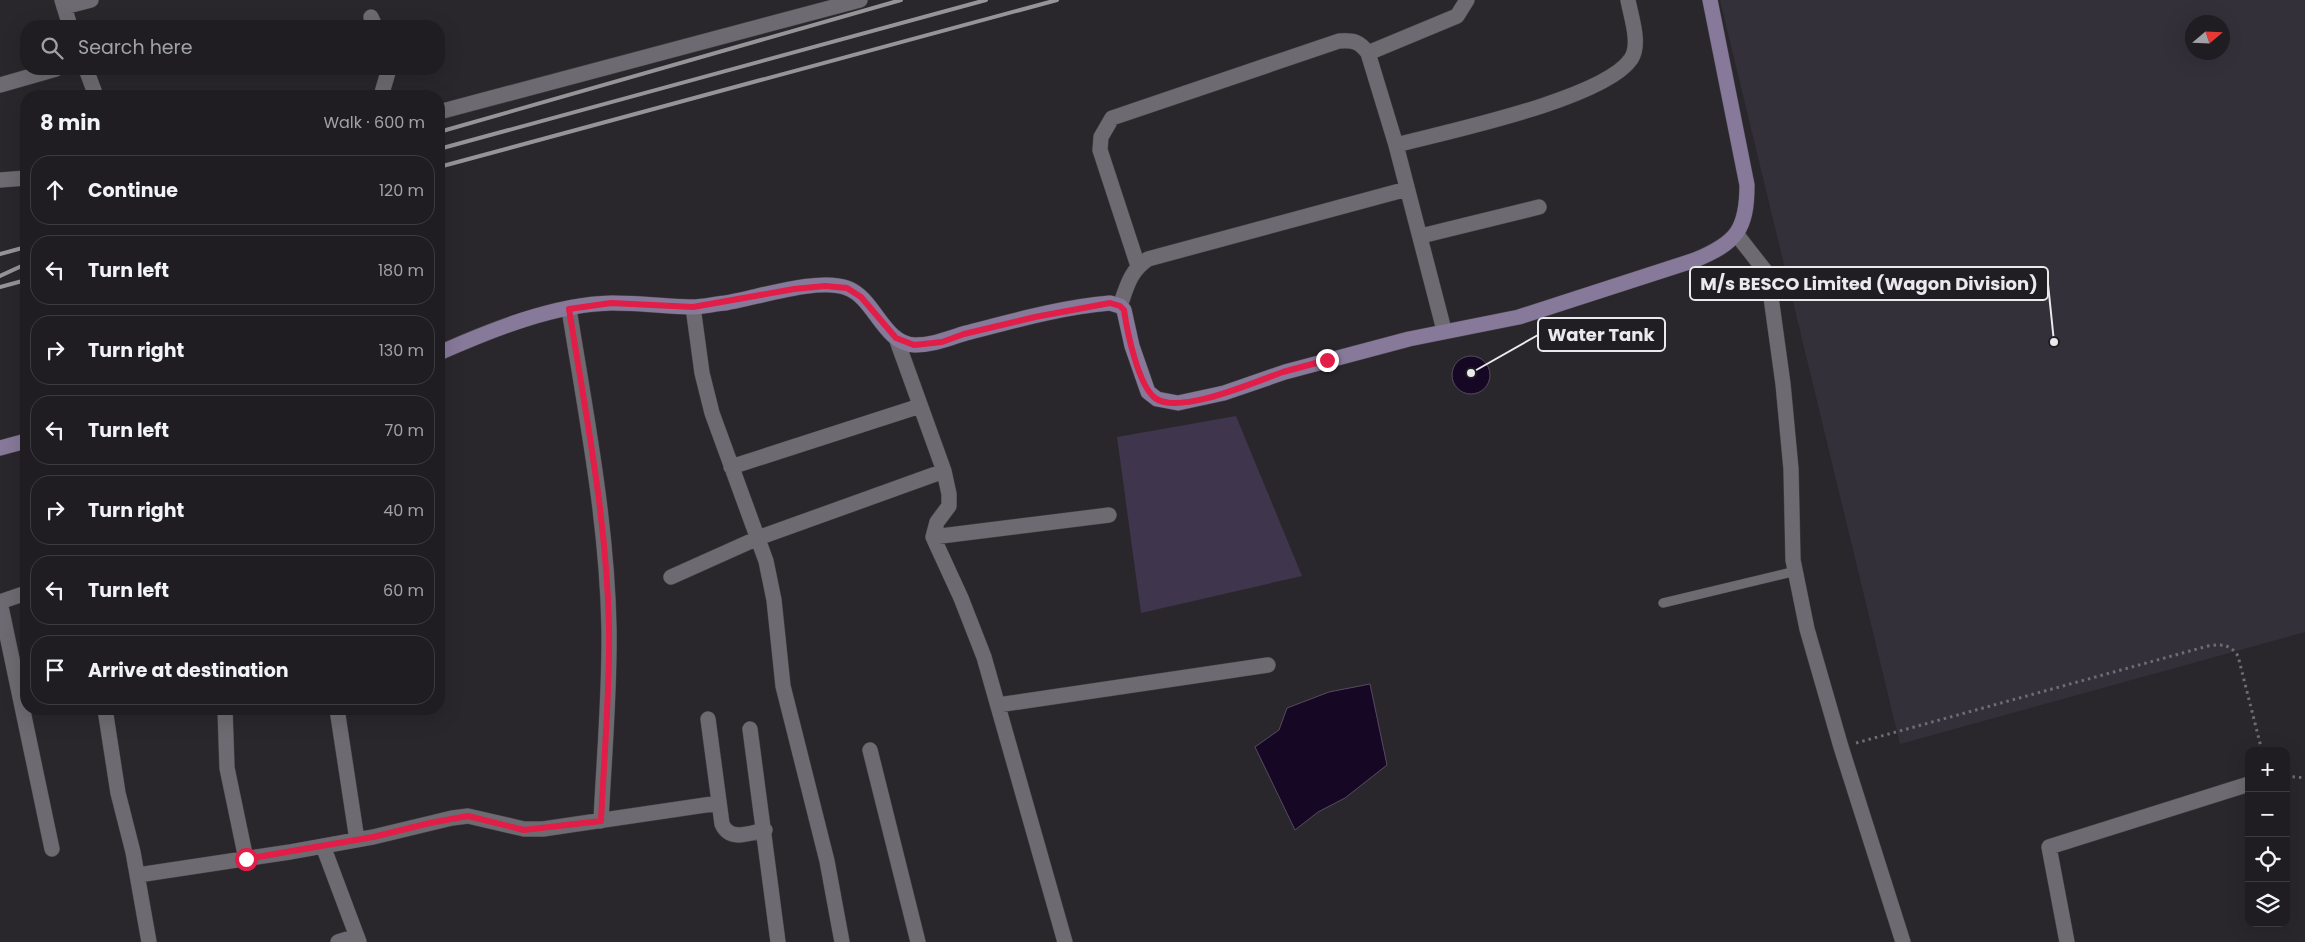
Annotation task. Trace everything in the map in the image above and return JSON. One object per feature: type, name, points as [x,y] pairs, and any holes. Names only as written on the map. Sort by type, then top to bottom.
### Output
[{"type":"street","points":[[68,20],[63,4],[91,0]]},
{"type":"street","points":[[445,110],[860,0]]},
{"type":"street","points":[[1368,53],[1457,16],[1466,0]]},
{"type":"street","points":[[1396,145],[1508,116],[1580,93],[1617,74],[1631,59],[1636,46],[1628,0]]},
{"type":"street","points":[[896,338],[914,345],[942,342],[964,334],[1080,307],[1110,303],[1120,306],[1124,310],[1132,346],[1148,392],[1156,399],[1166,403],[1193,401],[1224,393],[1285,372],[1444,330],[1490,324],[1519,317],[1704,257],[1737,235],[1747,206],[1747,185],[1710,0]]},
{"type":"street","points":[[1138,266],[1100,150],[1101,137],[1112,118],[1338,42],[1351,40],[1361,44],[1368,53],[1421,236],[1444,330]]},
{"type":"street","points":[[0,85],[35,75]]},
{"type":"street","points":[[88,75],[94,90]]},
{"type":"street","points":[[383,90],[387,75]]},
{"type":"street","points":[[0,180],[20,178]]},
{"type":"street","points":[[1120,306],[1130,276],[1138,266],[1160,255],[1407,189]]},
{"type":"street","points":[[1421,236],[1539,207]]},
{"type":"street","points":[[1737,235],[1766,272],[1770,290],[1783,384],[1791,469],[1793,560],[1808,629],[1841,747],[1903,942]]},
{"type":"street","points":[[445,351],[502,328],[569,309],[611,303],[693,307],[794,289],[825,286],[847,288],[861,297],[896,338],[944,472],[950,494],[949,506],[936,522],[933,537],[961,598],[984,657],[1066,942]]},
{"type":"street","points":[[693,307],[707,395],[766,561],[774,600],[783,686],[828,862],[842,942]]},
{"type":"street","points":[[569,309],[599,501],[609,629],[601,821]]},
{"type":"street","points":[[731,467],[920,406]]},
{"type":"street","points":[[0,448],[20,443]]},
{"type":"street","points":[[671,577],[758,538],[944,472]]},
{"type":"street","points":[[933,537],[1109,515]]},
{"type":"street","points":[[20,595],[0,602],[20,697]]},
{"type":"street","points":[[998,705],[1268,665]]},
{"type":"street","points":[[24,715],[52,849]]},
{"type":"street","points":[[106,715],[118,793],[138,875],[149,942]]},
{"type":"street","points":[[225,715],[226,760],[246,859]]},
{"type":"street","points":[[338,715],[357,840]]},
{"type":"street","points":[[708,720],[719,803],[725,831],[733,835],[742,835],[764,830]]},
{"type":"street","points":[[750,729],[778,942]]},
{"type":"street","points":[[870,750],[918,942]]},
{"type":"street","points":[[2067,942],[2049,847],[2245,785]]},
{"type":"street","points":[[138,875],[357,840],[468,816],[524,830],[601,821],[719,803]]},
{"type":"street","points":[[323,846],[358,939],[338,942]]},
{"type":"lane","points":[[1662,603],[1796,571]]},
{"type":"path","points":[[1841,747],[2208,646],[2223,644],[2233,648],[2238,656],[2261,747]]},
{"type":"path","points":[[2290,776],[2305,778]]},
{"type":"shaded area","points":[[1720,0],[2305,0],[2305,632],[1900,744]]},
{"type":"shaded area","points":[[1471,356],[1485,361],[1490,375],[1485,389],[1471,394],[1457,389],[1452,375],[1457,361]]},
{"type":"shaded area","points":[[1236,416],[1302,576],[1141,613],[1117,437]]},
{"type":"shaded area","points":[[1370,684],[1387,765],[1345,798],[1318,812],[1295,830],[1255,747],[1279,730],[1287,708],[1329,692]]},
{"type":"railway","points":[[445,130],[901,0]]},
{"type":"railway","points":[[445,147],[986,0]]},
{"type":"railway","points":[[445,165],[1057,0]]},
{"type":"railway","points":[[0,254],[20,249]]},
{"type":"railway","points":[[0,276],[20,267]]},
{"type":"railway","points":[[0,287],[20,282]]},
{"type":"place","name":"M/s BESCO Limited (Wagon Division)","points":[[2054,342]]},
{"type":"place","name":"Water Tank","points":[[1471,373]]},
{"type":"route","points":[[246,859],[373,837],[452,818],[468,816],[524,830],[601,821],[609,629],[599,501],[569,309],[611,303],[693,307],[732,302],[794,289],[825,286],[847,288],[861,297],[896,338],[914,345],[942,342],[964,334],[1035,317],[1080,307],[1110,303],[1120,306],[1124,310],[1132,346],[1148,392],[1156,399],[1166,403],[1193,401],[1224,393],[1327,360]]}]
